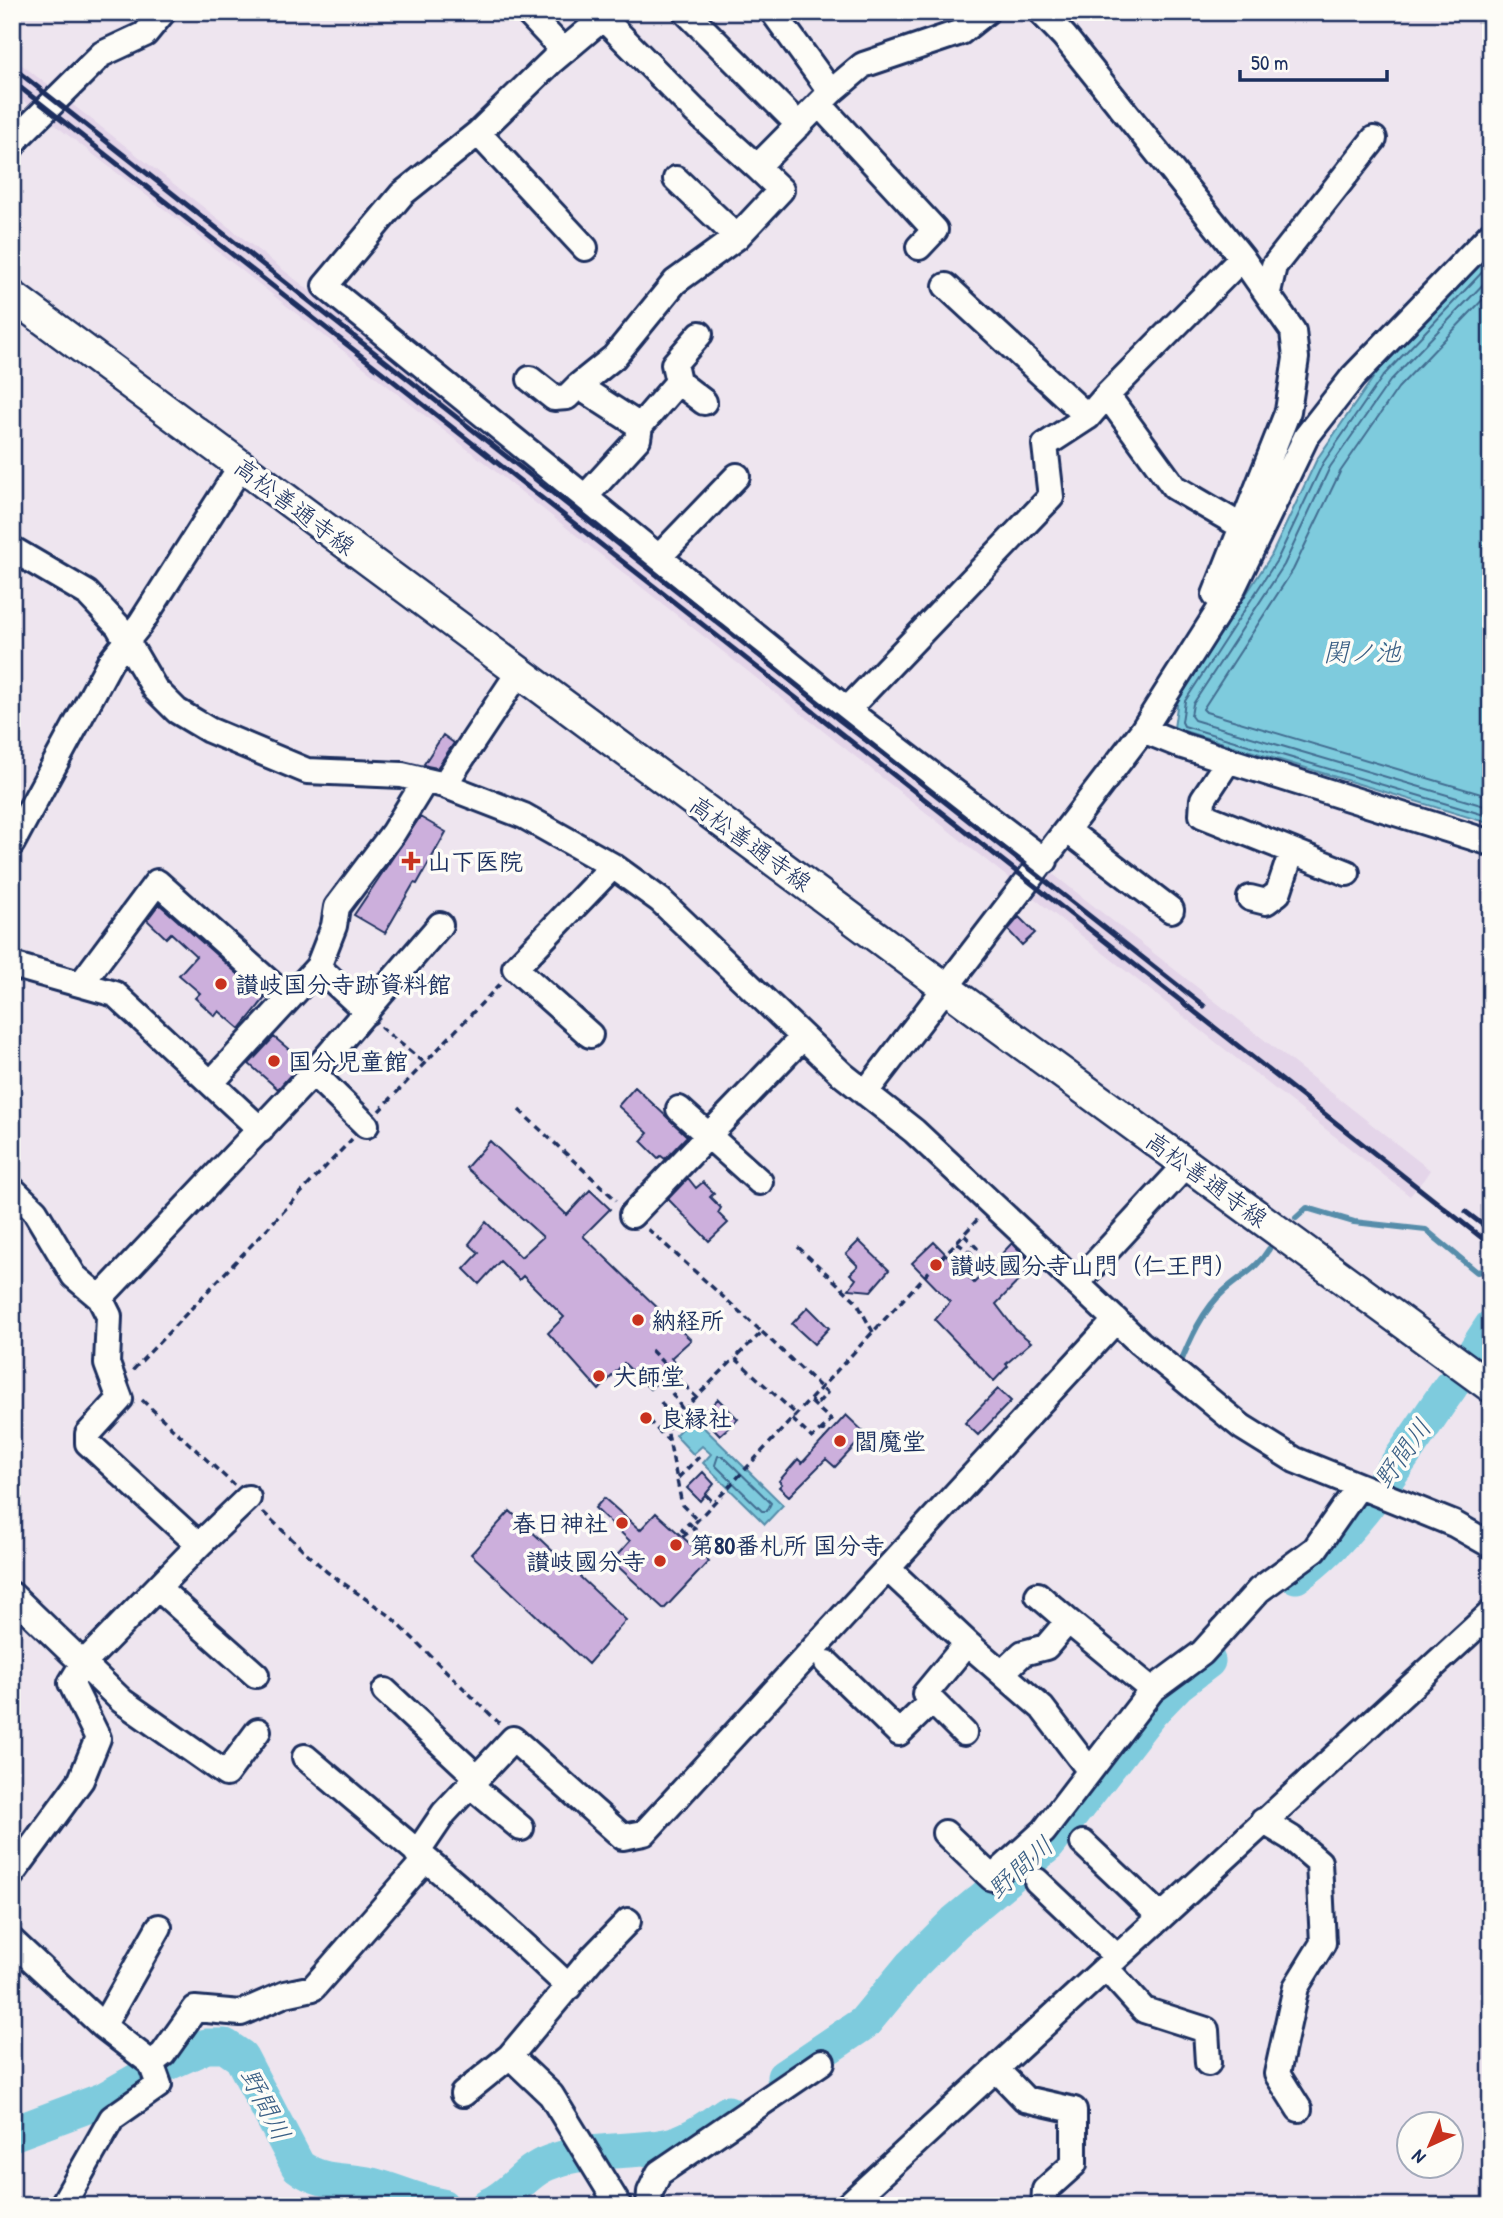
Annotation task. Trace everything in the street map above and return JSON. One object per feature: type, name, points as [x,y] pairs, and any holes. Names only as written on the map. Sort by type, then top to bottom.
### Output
[{"type":"main road","name":"高松善通寺線","points":[[12,296],[944,988],[1491,1387]]},
{"type":"street","points":[[12,146],[102,54],[145,33],[163,12]]},
{"type":"street","points":[[527,12],[564,51]]},
{"type":"street","points":[[686,12],[799,125]]},
{"type":"street","points":[[772,12],[825,98],[935,230],[919,247]]},
{"type":"street","points":[[757,167],[825,98],[863,65],[961,32],[986,12]]},
{"type":"street","points":[[1041,12],[1064,36],[1242,258],[1293,331],[1296,358],[1294,389],[1288,411],[1215,596],[1211,627]]},
{"type":"street","points":[[530,379],[554,398],[572,392],[614,357],[675,282],[737,237],[781,190],[695,111],[601,15],[478,133],[402,194],[325,286],[847,710],[1045,861]]},
{"type":"street","points":[[478,133],[585,248]]},
{"type":"street","points":[[1268,292],[1275,266],[1374,139]]},
{"type":"street","points":[[676,179],[737,237]]},
{"type":"street","points":[[865,1093],[1143,730],[1211,627],[1250,557],[1306,438],[1353,377],[1491,234]]},
{"type":"street","points":[[847,710],[1051,497],[1045,444],[1088,417],[1242,258]]},
{"type":"street","points":[[946,286],[1088,417]]},
{"type":"street","points":[[700,334],[674,364],[678,382],[704,402]]},
{"type":"street","points":[[585,497],[638,439],[640,426],[678,382]]},
{"type":"street","points":[[572,392],[640,426]]},
{"type":"street","points":[[572,392],[595,416]]},
{"type":"street","points":[[1107,396],[1174,486],[1241,526]]},
{"type":"street","points":[[12,844],[110,662],[141,622],[241,466]]},
{"type":"street","points":[[659,557],[737,476]]},
{"type":"street","points":[[12,550],[87,593],[118,626],[155,690],[177,711],[209,730],[307,771],[402,775],[435,783],[524,816],[613,866],[660,901],[803,1037],[961,1173],[1116,1320],[1242,1427],[1294,1460],[1454,1524],[1491,1545]]},
{"type":"street","points":[[212,1082],[318,967],[334,926],[337,907],[519,672]]},
{"type":"street","points":[[1143,730],[1228,761],[1491,843]]},
{"type":"street","points":[[1228,761],[1203,799],[1202,815],[1347,873]]},
{"type":"street","points":[[1068,831],[1171,910]]},
{"type":"street","points":[[1250,898],[1266,902],[1278,893],[1292,851]]},
{"type":"street","points":[[590,1035],[515,968],[613,866]]},
{"type":"street","points":[[81,984],[157,882],[288,999]]},
{"type":"street","points":[[100,1298],[313,1073],[440,925]]},
{"type":"street","points":[[12,965],[115,994],[261,1130]]},
{"type":"street","points":[[318,967],[367,1012]]},
{"type":"street","points":[[632,1215],[803,1037]]},
{"type":"street","points":[[313,1073],[366,1125]]},
{"type":"street","points":[[679,1109],[708,1138],[760,1182]]},
{"type":"street","points":[[1077,1283],[1187,1164]]},
{"type":"street","points":[[12,1189],[35,1211],[74,1276],[100,1298],[109,1316],[107,1364],[116,1392],[88,1434],[88,1443],[199,1545]]},
{"type":"street","points":[[153,2069],[195,2009],[241,2013],[285,1994],[313,1987],[421,1857],[444,1813],[513,1739],[623,1837],[643,1833],[1116,1320]]},
{"type":"street","points":[[945,1833],[992,1878],[1044,1831],[1153,1690],[1202,1653],[1259,1590],[1315,1549],[1370,1490]]},
{"type":"street","points":[[12,1874],[81,1780],[98,1738],[71,1683],[82,1665],[199,1545],[248,1499]]},
{"type":"street","points":[[888,1569],[1042,1708],[1090,1771]]},
{"type":"street","points":[[158,1588],[256,1675]]},
{"type":"street","points":[[12,1595],[122,1701],[226,1774],[258,1731]]},
{"type":"street","points":[[1038,1595],[1153,1690]]},
{"type":"street","points":[[847,2206],[1491,1613]]},
{"type":"street","points":[[1002,1673],[1023,1653],[1046,1647],[1068,1621]]},
{"type":"street","points":[[964,1733],[925,1694],[967,1643]]},
{"type":"street","points":[[827,1663],[899,1733],[932,1700]]},
{"type":"street","points":[[385,1691],[520,1828]]},
{"type":"street","points":[[305,1758],[488,1910],[569,1987]]},
{"type":"street","points":[[1263,1821],[1291,1838],[1319,1863],[1323,1943],[1296,1987],[1277,2074],[1298,2109]]},
{"type":"street","points":[[1083,1843],[1161,1917]]},
{"type":"street","points":[[1037,1881],[1111,1962],[1144,2010],[1206,2030],[1208,2063]]},
{"type":"street","points":[[463,2094],[510,2056],[628,1921]]},
{"type":"street","points":[[103,2026],[159,1927]]},
{"type":"street","points":[[12,1941],[153,2069],[159,2084],[113,2118],[62,2206]]},
{"type":"street","points":[[510,2056],[551,2095],[619,2206]]},
{"type":"street","points":[[649,2206],[650,2192],[659,2173],[822,2062]]},
{"type":"street","points":[[997,2070],[1025,2099],[1074,2110],[1074,2164],[1045,2190],[1044,2206]]},
{"type":"path","points":[[116,1392],[125,1378],[515,968]]},
{"type":"path","points":[[367,1012],[387,1034],[425,1063]]},
{"type":"path","points":[[519,1110],[827,1393],[818,1403],[810,1401]]},
{"type":"path","points":[[684,1534],[682,1530],[689,1523],[692,1526],[714,1503],[963,1235],[977,1248],[971,1253],[956,1243]]},
{"type":"path","points":[[798,1247],[856,1301],[873,1332]]},
{"type":"path","points":[[697,1520],[682,1505],[667,1429],[762,1332]]},
{"type":"path","points":[[651,1350],[696,1397]]},
{"type":"path","points":[[736,1358],[796,1415]]},
{"type":"path","points":[[116,1392],[133,1392],[327,1572],[389,1615],[513,1739]]},
{"type":"path","points":[[672,1393],[683,1410]]},
{"type":"path","points":[[792,1419],[812,1438],[831,1420],[810,1401]]},
{"type":"path","points":[[661,1402],[673,1422]]},
{"type":"path","points":[[648,1420],[670,1441]]},
{"type":"path","points":[[822,1429],[829,1434]]},
{"type":"path","points":[[678,1478],[699,1457]]},
{"type":"path","points":[[706,1495],[714,1503]]},
{"type":"shaded area","points":[[12,57],[1430,1170],[1424,1179],[1410,1196],[168,212],[12,92]]},
{"type":"water","name":"関ノ池","points":[[1491,253],[1491,824],[1174,728],[1178,699],[1271,556],[1317,459],[1378,371]]},
{"type":"water","points":[[693,1417],[783,1505],[765,1524],[703,1463],[711,1454],[702,1446],[693,1454],[675,1435]]},
{"type":"building","points":[[443,735],[454,743],[437,768],[427,766],[424,764]]},
{"type":"building","points":[[420,817],[446,832],[385,933],[354,915]]},
{"type":"building","name":"讃岐国分寺跡資料館","points":[[159,904],[265,998],[240,1029],[219,1011],[215,1016],[195,998],[200,993],[179,975],[196,956],[171,933],[166,938],[147,920]]},
{"type":"building","points":[[1019,917],[1035,933],[1022,945],[1008,930]]},
{"type":"building","name":"国分児童館","points":[[274,1037],[303,1061],[278,1089],[249,1064]]},
{"type":"building","points":[[635,1087],[687,1136],[665,1159],[661,1156],[658,1158],[641,1141],[648,1133],[618,1106]]},
{"type":"building","points":[[490,1141],[567,1215],[590,1190],[610,1209],[583,1236],[691,1340],[671,1358],[677,1364],[650,1389],[624,1363],[599,1390],[548,1333],[564,1317],[523,1276],[519,1280],[500,1261],[479,1284],[464,1269],[479,1253],[469,1244],[486,1222],[521,1257],[543,1237],[466,1168]]},
{"type":"building","points":[[688,1178],[696,1188],[703,1182],[714,1193],[710,1197],[721,1208],[718,1213],[728,1223],[709,1241],[668,1199]]},
{"type":"building","points":[[859,1241],[889,1270],[871,1291],[849,1289],[856,1279],[850,1274],[858,1266],[846,1254]]},
{"type":"building","points":[[934,1242],[974,1283],[1012,1243],[1034,1265],[996,1304],[1015,1329],[1031,1342],[1006,1364],[1008,1366],[994,1381],[935,1320],[950,1302],[912,1263]]},
{"type":"building","points":[[808,1307],[829,1328],[814,1344],[792,1324]]},
{"type":"building","points":[[998,1389],[1011,1401],[978,1435],[965,1423]]},
{"type":"building","points":[[718,1399],[738,1419],[720,1435],[701,1415]]},
{"type":"building","points":[[846,1415],[866,1434],[835,1467],[826,1459],[789,1496],[779,1487],[782,1484],[779,1481],[798,1459],[802,1463]]},
{"type":"building","points":[[703,1472],[714,1484],[700,1501],[687,1488]]},
{"type":"building","name":"讃岐國分寺","points":[[604,1498],[640,1530],[656,1513],[709,1561],[664,1609],[612,1561],[630,1541],[595,1508]]},
{"type":"building","points":[[510,1511],[626,1620],[588,1664],[471,1554]]},
{"type":"waterway","points":[[1296,1218],[1307,1208],[1354,1222],[1426,1230],[1477,1272],[1491,1269]]},
{"type":"waterway","points":[[1179,1367],[1192,1336],[1210,1306],[1254,1267],[1269,1249]]},
{"type":"waterway","name":"野間川","points":[[1476,1350],[1491,1327]]},
{"type":"waterway","name":"野間川","points":[[1296,1576],[1318,1559],[1360,1514],[1451,1386]]},
{"type":"waterway","name":"野間川","points":[[784,2077],[864,2023],[912,1965],[955,1922],[1048,1845],[1151,1712],[1178,1684],[1208,1661]]},
{"type":"waterway","name":"野間川","points":[[12,2134],[103,2100],[166,2064],[206,2046],[225,2046],[241,2057],[298,2166],[315,2176],[372,2185],[442,2206]]},
{"type":"waterway","name":"野間川","points":[[487,2206],[548,2163],[577,2155],[674,2144],[698,2133],[728,2113]]},
{"type":"railway","points":[[12,67],[1204,1006]]},
{"type":"railway","points":[[12,81],[1491,1245]]},
{"type":"railway","points":[[1466,1212],[1491,1231]]},
{"type":"place","name":"山下医院","points":[[411,861]]},
{"type":"place","name":"讃岐国分寺跡資料館","points":[[221,984]]},
{"type":"place","name":"国分児童館","points":[[274,1061]]},
{"type":"place","name":"讃岐國分寺山門（仁王門）","points":[[936,1265]]},
{"type":"place","name":"納経所","points":[[638,1320]]},
{"type":"place","name":"大師堂","points":[[599,1376]]},
{"type":"place","name":"良縁社","points":[[646,1418]]},
{"type":"place","name":"閻魔堂","points":[[840,1441]]},
{"type":"place","name":"春日神社","points":[[622,1523]]},
{"type":"place","name":"第80番札所 国分寺","points":[[676,1545]]},
{"type":"place","name":"讃岐國分寺","points":[[660,1561]]}]
